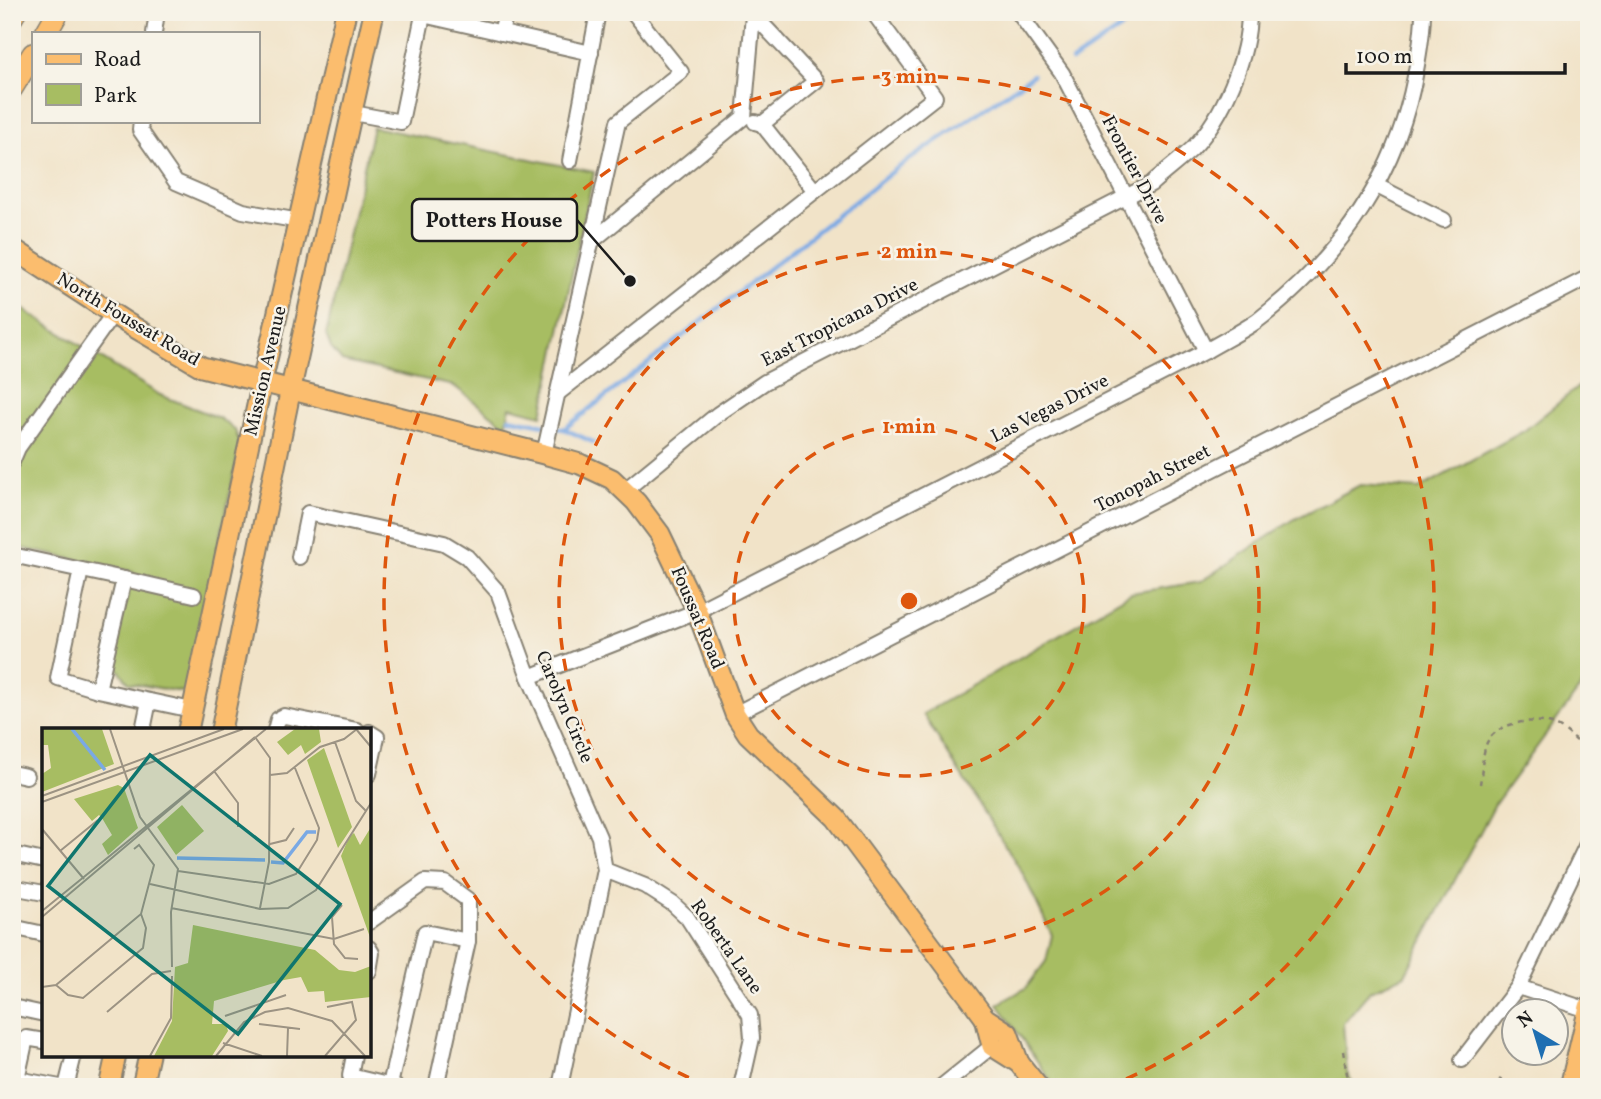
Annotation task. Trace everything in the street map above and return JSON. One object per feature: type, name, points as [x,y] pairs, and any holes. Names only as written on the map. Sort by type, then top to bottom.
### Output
[{"type":"highway","points":[[12,17],[15,12]]},
{"type":"highway","points":[[47,32],[58,12]]},
{"type":"highway","points":[[12,88],[32,56]]},
{"type":"main road","name":"Mission Avenue","points":[[188,728],[262,382],[346,12]]},
{"type":"main road","name":"Mission Avenue","points":[[220,728],[374,12]]},
{"type":"main road","name":"North Foussat Road","points":[[12,248],[113,314],[202,367],[292,388]]},
{"type":"main road","name":"Foussat Road","points":[[292,388],[580,464],[612,479],[660,534],[697,611],[735,714],[748,734],[836,818],[985,1018],[1008,1033],[1019,1063],[1038,1087]]},
{"type":"main road","points":[[1570,1087],[1588,1009]]},
{"type":"main road","name":"Foussat Road","points":[[985,1018],[992,1046],[1019,1063]]},
{"type":"main road","points":[[109,1087],[116,1057]]},
{"type":"main road","points":[[142,1087],[149,1057]]},
{"type":"street","points":[[154,32],[158,12]]},
{"type":"street","points":[[501,33],[506,12]]},
{"type":"street","points":[[570,161],[598,12]]},
{"type":"street","points":[[544,454],[618,122],[681,72],[633,12]]},
{"type":"street","points":[[557,394],[935,97],[873,12]]},
{"type":"street","name":"Frontier Drive","points":[[1018,12],[1062,73],[1206,351]]},
{"type":"street","name":"East Tropicana Drive","points":[[624,491],[718,414],[765,382],[1151,184],[1193,147],[1223,107],[1240,64],[1249,12]]},
{"type":"street","name":"Las Vegas Drive","points":[[529,677],[697,611],[1206,351],[1255,322],[1303,282],[1349,231],[1377,186],[1398,140],[1413,92],[1423,12]]},
{"type":"street","points":[[591,242],[744,117],[754,13]]},
{"type":"street","points":[[754,13],[816,81],[761,124]]},
{"type":"street","points":[[353,113],[401,122],[423,15],[590,53]]},
{"type":"street","points":[[744,117],[761,124],[815,191]]},
{"type":"street","points":[[141,122],[140,130],[176,182],[243,211],[300,221]]},
{"type":"street","points":[[1377,186],[1444,220]]},
{"type":"street","name":"Tonopah Street","points":[[735,714],[1589,277]]},
{"type":"street","points":[[12,462],[16,445],[113,314]]},
{"type":"street","name":"Carolyn Circle","points":[[299,557],[308,513],[444,543],[467,557],[498,592],[529,677],[599,837],[605,870],[560,1087]]},
{"type":"street","points":[[12,555],[194,595]]},
{"type":"street","points":[[81,569],[58,678],[98,690],[192,710]]},
{"type":"street","points":[[98,690],[124,579]]},
{"type":"street","points":[[143,728],[149,701]]},
{"type":"street","points":[[276,728],[278,719],[284,716],[347,728]]},
{"type":"street","points":[[371,733],[377,737],[371,765]]},
{"type":"street","points":[[1462,1060],[1518,987],[1589,839]]},
{"type":"street","points":[[12,853],[42,860]]},
{"type":"street","name":"Roberta Lane","points":[[605,870],[645,886],[673,904],[687,917],[750,1015],[752,1038],[741,1087]]},
{"type":"street","points":[[371,921],[425,882],[445,883],[468,900],[468,941],[436,1087]]},
{"type":"street","points":[[12,887],[42,893]]},
{"type":"street","points":[[12,927],[42,934]]},
{"type":"street","points":[[354,1057],[350,1076],[393,1086],[425,932],[468,941]]},
{"type":"street","points":[[1518,987],[1588,1009]]},
{"type":"street","points":[[12,1007],[42,1014]]},
{"type":"street","points":[[42,1041],[26,1038],[15,1079],[60,1087]]},
{"type":"street","points":[[941,1087],[992,1046]]},
{"type":"street","points":[[66,1087],[74,1057]]},
{"type":"path","points":[[1480,784],[1486,743],[1496,732],[1520,722],[1544,722],[1559,727],[1589,752]]},
{"type":"path","points":[[1343,1051],[1347,1074],[1354,1087]]},
{"type":"path","points":[[1499,1079],[1504,1082],[1505,1087]]},
{"type":"green space","points":[[373,127],[594,172],[542,415],[510,407],[506,426],[454,386],[342,361],[331,348],[326,335]]},
{"type":"green space","points":[[12,293],[21,308],[160,395],[219,418],[235,430],[240,445],[188,693],[129,683],[112,661],[133,572],[12,546]]},
{"type":"green space","points":[[1589,378],[1589,676],[1495,804],[1405,975],[1370,991],[1343,1023],[1347,1073],[1355,1087],[1055,1087],[998,1004],[1026,988],[1046,961],[1052,935],[1023,874],[923,714],[1131,593],[1200,582],[1293,520],[1360,485],[1419,489],[1524,431]]},
{"type":"waterway","points":[[1072,61],[1138,17],[1139,12]]},
{"type":"waterway","points":[[564,429],[896,169],[1033,75]]},
{"type":"waterway","points":[[509,418],[564,429],[593,442]]},
{"type":"place","name":"Potters House","points":[[630,281]]}]
